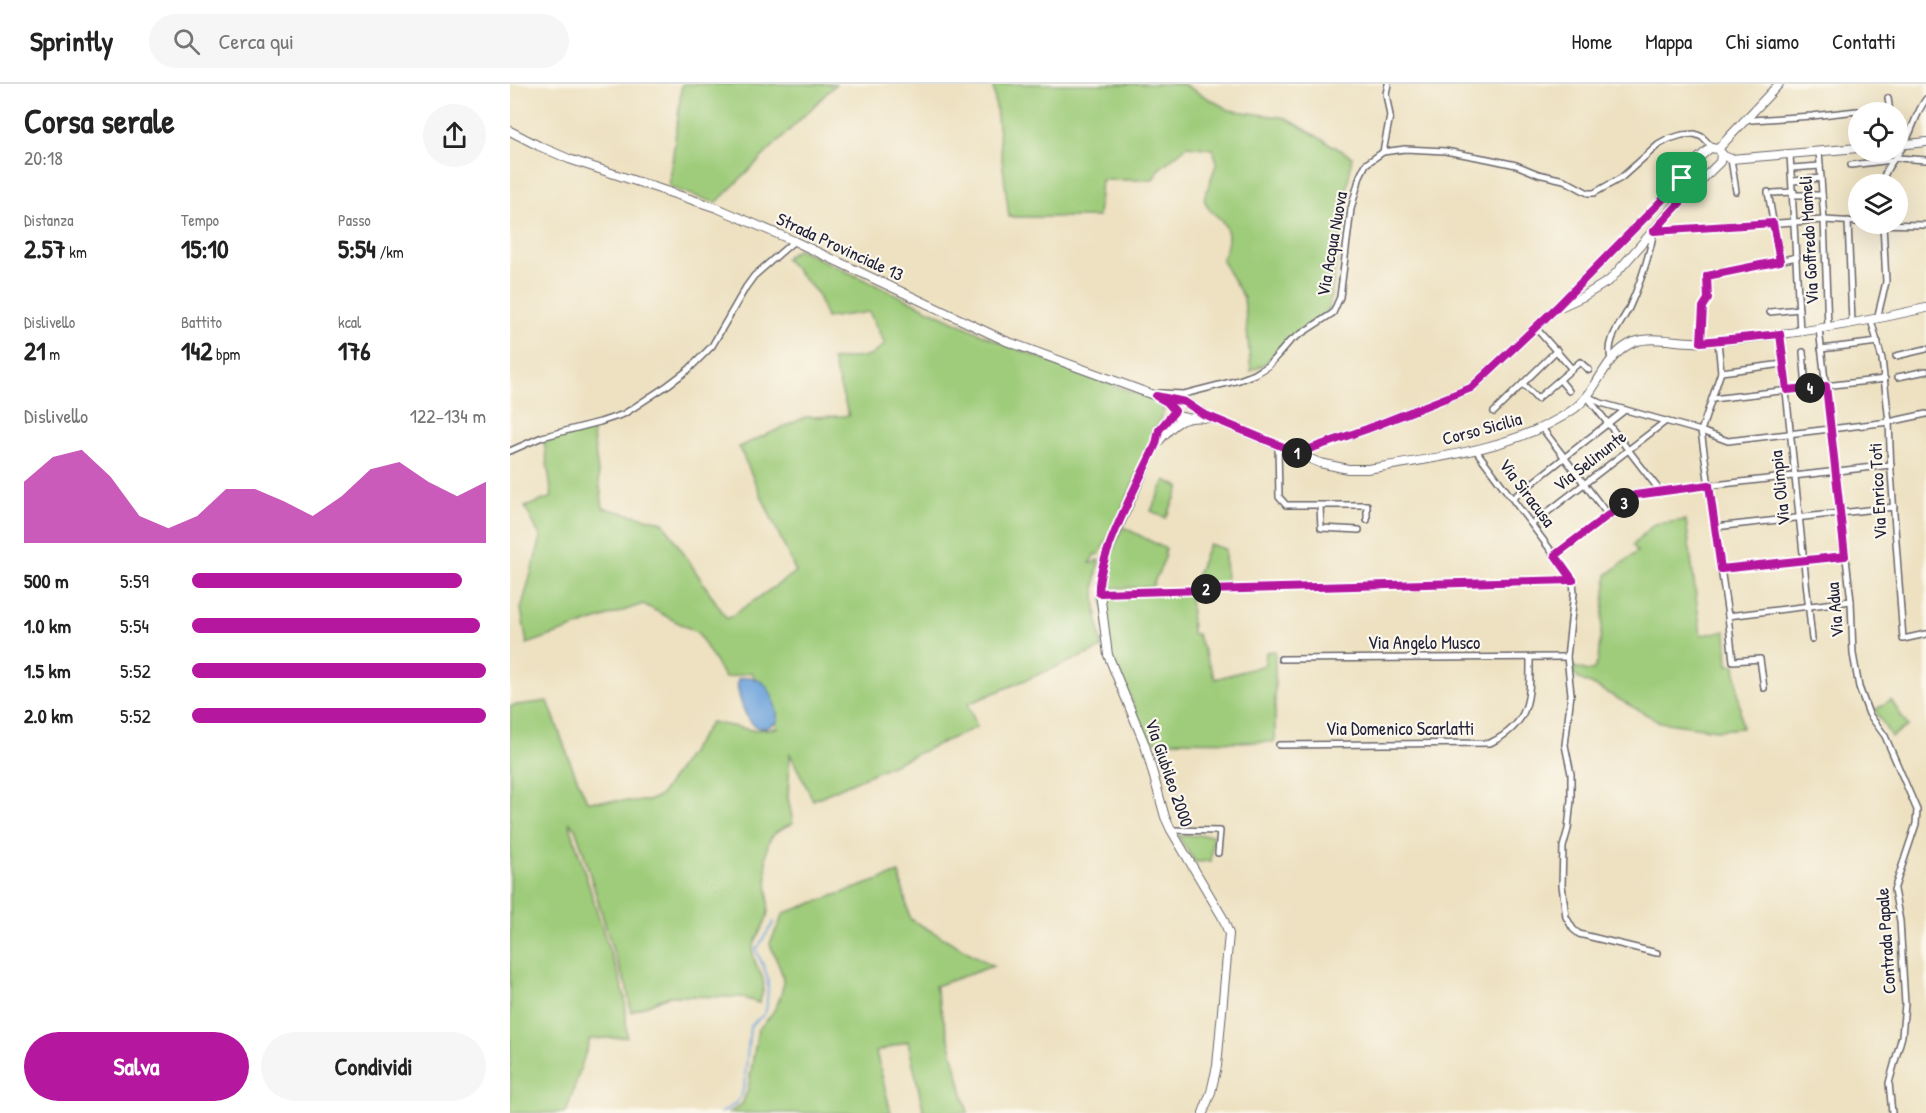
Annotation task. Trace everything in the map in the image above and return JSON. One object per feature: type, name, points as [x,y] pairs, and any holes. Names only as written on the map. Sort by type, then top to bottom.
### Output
[{"type":"street","points":[[1388,84],[1386,94],[1390,116],[1383,152],[1445,151],[1488,159],[1564,180],[1587,194],[1594,193],[1621,178],[1669,138],[1695,134],[1731,159],[1848,149]]},
{"type":"street","points":[[1156,396],[1182,399],[1191,407],[1215,419],[1298,453],[1367,429],[1471,388],[1556,308],[1708,150],[1718,149],[1779,84]]},
{"type":"street","points":[[1888,98],[1889,102]]},
{"type":"street","points":[[1908,131],[1926,99]]},
{"type":"street","points":[[1746,117],[1752,120],[1848,112]]},
{"type":"street","name":"Strada Provinciale 13","points":[[510,131],[569,159],[717,208],[794,241],[1006,341],[1156,396]]},
{"type":"street","points":[[1908,144],[1926,142]]},
{"type":"street","points":[[1556,308],[1584,296],[1610,280],[1692,189],[1720,162],[1718,149]]},
{"type":"street","name":"Via Goffredo Mameli","points":[[1819,151],[1828,327]]},
{"type":"street","name":"Via Acqua Nuova","points":[[1143,391],[1172,395],[1182,399],[1255,374],[1268,366],[1290,341],[1333,313],[1340,297],[1348,231],[1360,176],[1366,164],[1383,152]]},
{"type":"street","points":[[1790,154],[1800,331]]},
{"type":"street","points":[[1731,159],[1736,191]]},
{"type":"street","points":[[1908,159],[1926,160]]},
{"type":"street","points":[[1851,165],[1873,162]]},
{"type":"street","points":[[1792,168],[1820,166]]},
{"type":"street","points":[[1684,175],[1699,182]]},
{"type":"street","points":[[1793,181],[1821,178]]},
{"type":"street","points":[[1780,261],[1770,192],[1822,195]]},
{"type":"street","points":[[1654,231],[1824,220],[1848,221]]},
{"type":"street","points":[[1908,225],[1926,225]]},
{"type":"street","points":[[1611,360],[1608,350],[1612,338],[1628,310],[1649,253],[1654,231]]},
{"type":"street","points":[[1849,234],[1852,323]]},
{"type":"street","points":[[1874,320],[1886,282],[1884,234]]},
{"type":"street","points":[[510,451],[542,437],[624,414],[675,380],[712,346],[739,297],[754,276],[794,241]]},
{"type":"street","points":[[1701,342],[1703,307],[1708,299],[1707,276],[1797,257]]},
{"type":"street","points":[[1574,289],[1575,293],[1584,296]]},
{"type":"street","name":"Corso Sicilia","points":[[1298,453],[1334,467],[1359,470],[1475,449],[1504,442],[1542,428],[1576,407],[1587,396],[1611,360],[1627,346],[1644,339],[1718,341],[1819,329],[1926,308]]},
{"type":"street","points":[[1770,312],[1799,309]]},
{"type":"street","name":"Via Enrico Toti","points":[[1874,320],[1885,379],[1889,422],[1903,639],[1926,634]]},
{"type":"street","points":[[1535,327],[1572,369]]},
{"type":"street","name":"Via Adua","points":[[1819,329],[1851,601],[1853,654],[1859,687],[1869,714],[1885,736],[1916,805]]},
{"type":"street","name":"Via Olimpia","points":[[1780,334],[1812,639]]},
{"type":"street","points":[[1718,341],[1720,372],[1701,431],[1733,661],[1760,659],[1764,688]]},
{"type":"street","points":[[1821,349],[1878,342]]},
{"type":"street","points":[[1896,356],[1926,349]]},
{"type":"street","points":[[1494,412],[1557,350]]},
{"type":"street","points":[[1803,352],[1806,388]]},
{"type":"street","points":[[1523,384],[1538,399],[1580,362],[1588,370]]},
{"type":"street","points":[[1720,372],[1784,364]]},
{"type":"street","points":[[1898,377],[1926,371]]},
{"type":"street","points":[[1712,399],[1885,379]]},
{"type":"street","points":[[1560,380],[1569,391]]},
{"type":"street","points":[[1156,396],[1167,402],[1180,418],[1215,419]]},
{"type":"street","points":[[1587,396],[1601,403],[1701,431],[1728,441],[1889,422],[1926,414]]},
{"type":"street","points":[[1587,396],[1660,491]]},
{"type":"street","points":[[1175,410],[1176,405],[1182,399]]},
{"type":"street","points":[[1156,444],[1168,430],[1191,412],[1191,407]]},
{"type":"street","name":"Via Giubileo 2000","points":[[1175,410],[1159,430],[1156,444],[1103,562],[1098,585],[1108,655],[1145,745],[1165,817],[1223,918],[1229,934],[1217,1066],[1203,1113]]},
{"type":"street","points":[[1513,498],[1625,410]]},
{"type":"street","name":"Via Selinunte","points":[[1532,524],[1666,421]]},
{"type":"street","points":[[1542,428],[1608,515]]},
{"type":"street","points":[[1278,445],[1279,497],[1282,503],[1320,506],[1367,505],[1367,520]]},
{"type":"street","name":"Via Siracusa","points":[[1475,449],[1573,580]]},
{"type":"street","points":[[1555,555],[1635,495],[1891,465]]},
{"type":"street","points":[[1320,506],[1321,528],[1359,530]]},
{"type":"street","points":[[1715,527],[1894,507]]},
{"type":"street","points":[[1721,569],[1845,556]]},
{"type":"street","points":[[1099,593],[1573,580],[1574,593],[1567,657],[1571,694],[1565,745],[1571,774],[1571,800],[1562,860],[1566,917],[1579,934],[1657,953]]},
{"type":"street","points":[[1728,616],[1851,601]]},
{"type":"street","name":"Via Angelo Musco","points":[[1281,659],[1567,657]]},
{"type":"street","name":"Via Domenico Scarlatti","points":[[1279,745],[1490,743],[1512,729],[1528,705],[1530,658]]},
{"type":"street","name":"Contrada Papale","points":[[1892,1113],[1889,1083],[1902,1036],[1905,1004],[1900,921],[1894,890],[1916,824],[1916,805]]},
{"type":"street","points":[[1171,831],[1220,831],[1218,853]]},
{"type":"green space","points":[[682,84],[836,84],[716,203],[669,187]]},
{"type":"green space","points":[[993,84],[1183,84],[1229,110],[1286,118],[1352,157],[1329,309],[1287,340],[1265,364],[1251,371],[1244,298],[1222,261],[1228,240],[1227,230],[1221,220],[1209,209],[1204,199],[1217,162],[1213,149],[1187,146],[1158,170],[1153,180],[1101,180],[1098,217],[1009,217]]},
{"type":"green space","points":[[798,249],[1001,343],[1166,405],[1119,516],[1099,555],[1095,554],[1090,563],[1099,561],[1095,594],[1102,648],[968,704],[977,727],[813,800],[790,754],[788,798],[793,823],[775,833],[769,842],[766,862],[767,917],[753,947],[754,958],[764,985],[759,1003],[741,997],[669,996],[631,1012],[627,988],[613,951],[583,851],[575,828],[569,822],[625,998],[627,1037],[590,1039],[566,1113],[510,1113],[510,706],[548,701],[587,801],[648,801],[660,796],[711,722],[752,730],[778,728],[752,672],[725,678],[698,633],[643,604],[527,644],[521,609],[541,538],[525,507],[552,497],[544,441],[592,429],[603,508],[663,522],[727,619],[796,572],[739,447],[806,417],[849,416],[832,360],[870,356],[885,344],[869,312],[826,318],[817,293],[785,258]]},
{"type":"green space","points":[[1165,480],[1180,487],[1166,518],[1151,511]]},
{"type":"green space","points":[[1686,520],[1701,635],[1726,631],[1728,665],[1735,665],[1742,728],[1717,730],[1660,722],[1577,678],[1571,666],[1588,671],[1594,669],[1598,660],[1607,575],[1637,552],[1633,545],[1654,524]]},
{"type":"green space","points":[[1123,527],[1166,549],[1164,554],[1166,555],[1152,587],[1108,588],[1102,585],[1107,564]]},
{"type":"green space","points":[[1209,544],[1225,549],[1226,584],[1193,585]]},
{"type":"green space","points":[[1190,593],[1192,634],[1197,634],[1215,679],[1265,665],[1266,652],[1275,651],[1275,740],[1273,742],[1148,741],[1108,645],[1103,598],[1108,594]]},
{"type":"green space","points":[[1891,700],[1908,726],[1891,737],[1875,710]]},
{"type":"green space","points":[[1213,835],[1211,861],[1195,862],[1178,836]]},
{"type":"green space","points":[[899,873],[910,919],[993,966],[935,986],[968,1113],[924,1113],[908,1041],[876,1052],[891,1113],[729,1113],[742,1104],[748,1089],[758,1029],[773,1012],[780,997],[782,974],[770,943],[784,913]]},
{"type":"water","points":[[750,677],[763,683],[777,711],[778,721],[765,728],[756,726],[751,721],[740,699],[738,679]]},
{"type":"waterway","points":[[721,1113],[736,1103],[740,1097],[744,1087],[750,1027],[765,1013],[767,979],[756,950],[774,922]]},
{"type":"route","points":[[1687,171],[1693,181],[1699,182],[1654,231],[1773,223],[1780,261],[1707,276],[1708,299],[1703,307],[1701,342],[1780,334],[1787,390],[1826,386],[1845,556],[1721,569],[1709,485],[1635,495],[1555,555],[1573,580],[1099,593],[1098,585],[1103,562],[1156,444],[1159,430],[1175,411],[1167,402],[1156,396],[1188,403],[1203,414],[1298,453],[1463,393],[1482,379],[1556,308],[1682,178],[1687,171]]}]
